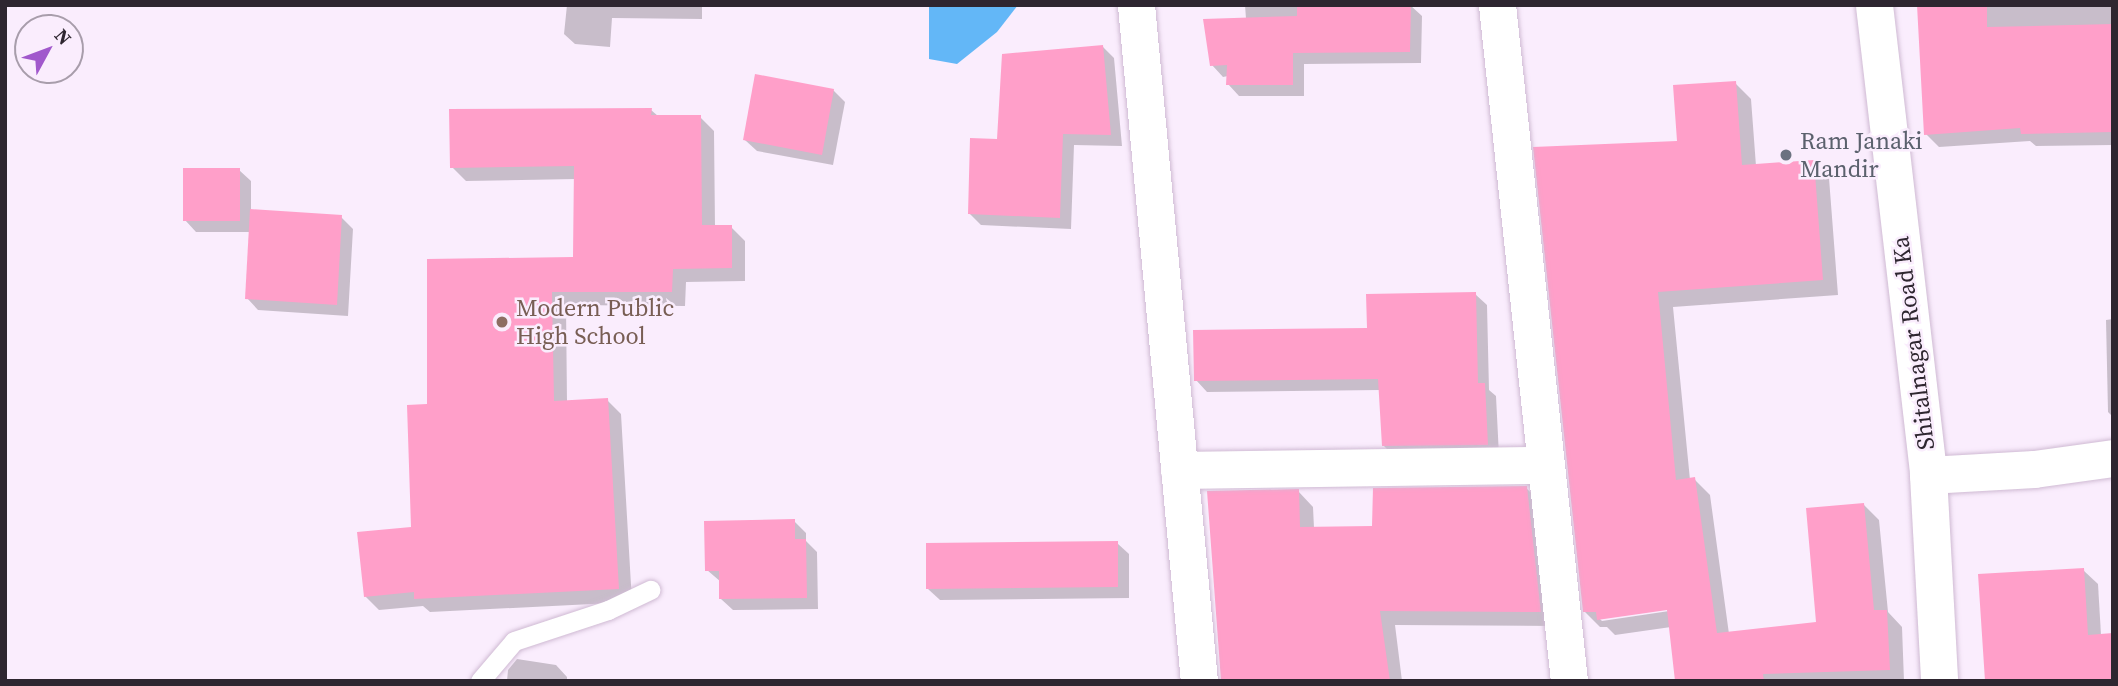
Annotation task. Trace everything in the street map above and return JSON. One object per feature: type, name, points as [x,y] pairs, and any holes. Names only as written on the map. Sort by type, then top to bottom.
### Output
[{"type":"street","points":[[1136,5],[1199,681]]},
{"type":"street","points":[[1496,5],[1569,681]]},
{"type":"street","name":"Shitalnagar Road Ka","points":[[1874,5],[1928,475],[1940,681]]},
{"type":"street","points":[[1928,475],[2034,469],[2113,457]]},
{"type":"street","points":[[1179,470],[1546,464]]},
{"type":"lane","points":[[480,681],[514,641],[608,610],[650,590]]},
{"type":"water","points":[[929,5],[1018,5],[997,32],[957,64],[929,59]]},
{"type":"building","points":[[1297,5],[1411,5],[1410,52],[1293,53],[1293,85],[1226,85],[1227,65],[1210,66],[1203,19],[1297,16]]},
{"type":"building","points":[[1917,5],[1987,5],[1987,27],[2113,24],[2113,132],[2021,134],[2020,128],[1924,135]]},
{"type":"building","points":[[1103,45],[1111,135],[1063,134],[1060,218],[968,214],[970,138],[997,139],[1002,54]]},
{"type":"building","points":[[755,74],[834,89],[822,155],[743,140]]},
{"type":"building","points":[[1736,81],[1742,165],[1814,160],[1823,280],[1658,292],[1676,480],[1695,477],[1717,633],[1816,622],[1806,508],[1864,503],[1874,610],[1887,610],[1890,670],[1763,674],[1764,681],[1675,681],[1667,610],[1597,620],[1596,612],[1583,612],[1533,147],[1677,141],[1673,85]]},
{"type":"building","points":[[652,108],[651,115],[701,115],[702,225],[732,225],[732,268],[673,269],[672,292],[552,292],[554,401],[608,398],[619,589],[414,599],[414,592],[364,597],[357,532],[411,527],[407,405],[427,404],[427,259],[573,257],[574,166],[450,168],[449,109]]},
{"type":"building","points":[[183,168],[240,168],[240,221],[183,221]]},
{"type":"building","points":[[250,209],[342,215],[337,305],[245,299]]},
{"type":"building","points":[[1476,292],[1478,383],[1485,383],[1488,445],[1382,446],[1378,379],[1194,381],[1193,330],[1367,328],[1366,294]]},
{"type":"building","points":[[1527,486],[1541,612],[1380,611],[1390,681],[1221,681],[1207,491],[1299,489],[1300,527],[1372,526],[1373,488]]},
{"type":"building","points":[[795,519],[795,539],[806,539],[807,598],[719,599],[719,571],[705,571],[704,521]]},
{"type":"building","points":[[1118,541],[1118,587],[926,589],[926,543]]},
{"type":"building","points":[[2084,568],[2088,635],[2113,633],[2113,681],[1985,681],[1978,574]]},
{"type":"place","name":"Ram Janaki Mandir","points":[[1786,155]]},
{"type":"place","name":"Modern Public High School","points":[[502,322]]}]
